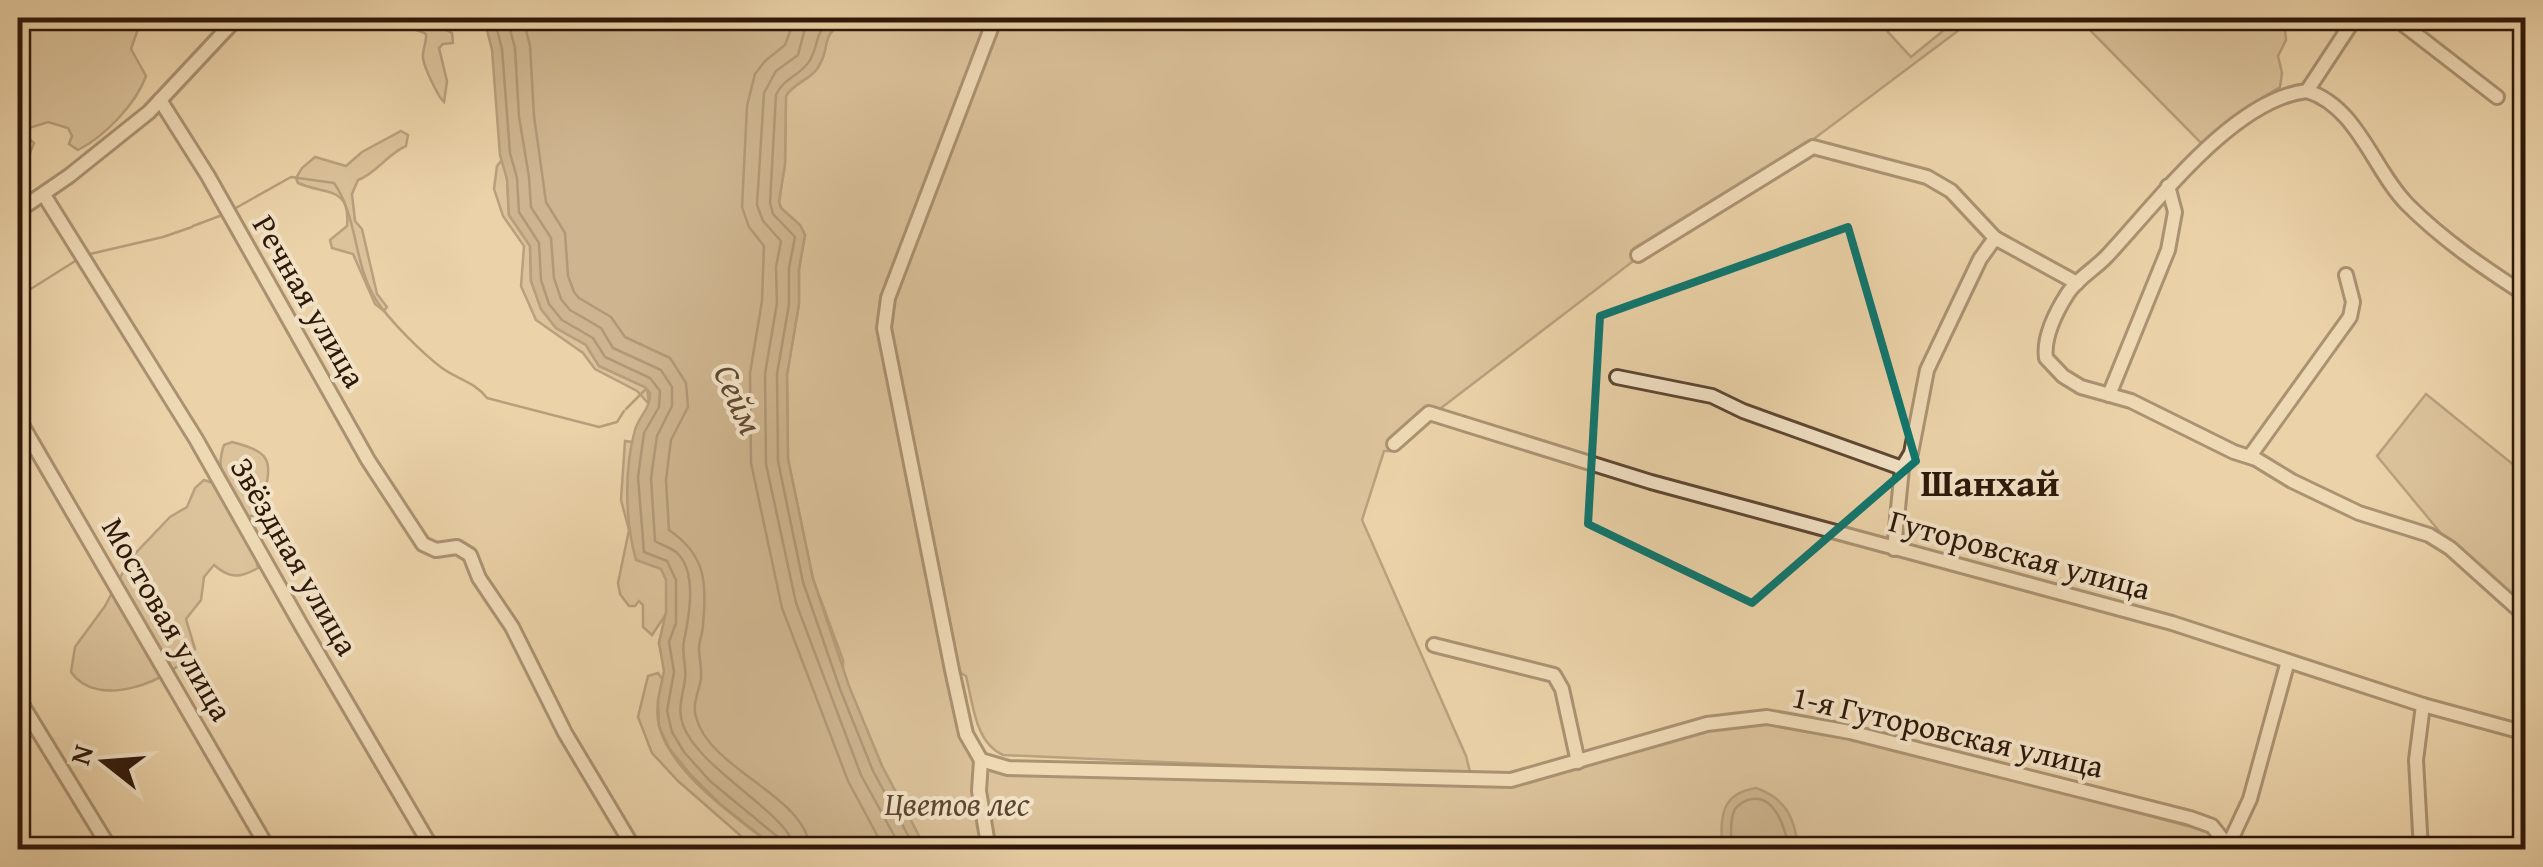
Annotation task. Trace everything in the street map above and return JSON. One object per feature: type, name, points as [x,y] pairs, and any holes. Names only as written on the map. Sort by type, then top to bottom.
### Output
[{"type":"street","points":[[18,211],[165,106],[237,18]]},
{"type":"street","points":[[989,850],[979,791],[981,760],[966,734],[884,328],[888,298],[994,18]]},
{"type":"street","points":[[2355,18],[2308,91],[2264,107],[2211,146],[2077,283],[2049,332],[2046,358],[2072,382],[2130,401],[2234,452],[2250,456],[2292,482],[2358,513],[2429,534],[2518,609]]},
{"type":"street","points":[[2395,18],[2497,97]]},
{"type":"street","points":[[2308,91],[2334,103],[2348,118],[2388,183],[2425,221],[2470,258],[2526,294]]},
{"type":"street","name":"Речная улица","points":[[165,106],[368,460],[422,544],[436,550],[457,548],[470,555],[479,578],[512,627],[565,733],[635,850]]},
{"type":"street","points":[[1638,255],[1813,146],[1928,176],[1951,191],[1995,238],[2077,283]]},
{"type":"street","points":[[2109,395],[2168,250],[2175,212],[2168,186]]},
{"type":"street","name":"Звёздная улица","points":[[44,194],[196,439],[433,850]]},
{"type":"street","points":[[1894,549],[1902,468],[1909,461],[1921,390],[1934,352],[1980,259],[1995,238]]},
{"type":"street","points":[[2250,456],[2350,317],[2353,302],[2346,275]]},
{"type":"street","points":[[1617,378],[1722,400],[1902,468]]},
{"type":"street","name":"Гуторовская улица","points":[[1394,444],[1429,412],[1651,482],[2172,623],[2423,705],[2526,733]]},
{"type":"street","name":"Мостовая улица","points":[[18,418],[269,850]]},
{"type":"street","points":[[1434,645],[1554,675],[1562,689],[1578,762]]},
{"type":"street","points":[[2230,847],[2250,798],[2288,661]]},
{"type":"street","points":[[18,698],[28,722],[111,850]]},
{"type":"street","points":[[2420,850],[2416,760],[2423,705]]},
{"type":"street","name":"1-я Гуторовская улица","points":[[981,760],[1008,768],[1511,780],[1706,724],[1750,716],[1768,717],[1850,732],[2190,818],[2212,826],[2230,847]]},
{"type":"highlighted area","points":[[1848,227],[1916,461],[1752,603],[1588,524],[1600,316]]},
{"type":"green space","points":[[18,18],[149,18],[138,29],[131,49],[146,76],[141,87],[118,118],[78,150],[69,144],[72,136],[68,128],[48,122],[29,128],[26,136],[34,143],[30,153],[18,147]]},
{"type":"green space","points":[[371,18],[422,18],[452,33],[453,43],[439,48],[447,81],[444,102],[424,62],[426,34]]},
{"type":"green space","name":"Цветов лес","points":[[852,18],[1881,18],[1911,57],[1955,21],[1953,18],[1975,18],[1811,141],[1632,262],[1428,418],[1391,451],[1384,451],[1362,520],[1466,756],[1472,780],[1511,780],[1752,714],[1894,747],[2206,831],[2227,849],[926,849],[865,725],[843,728],[843,660],[813,579],[788,459],[787,375],[805,235],[779,202],[785,164],[786,96],[817,69],[828,36]],"holes":[[[961,673],[966,676],[981,732],[1003,755],[1345,770],[999,762],[982,752],[977,744],[958,679]]]},
{"type":"green space","points":[[2078,18],[2284,18],[2286,40],[2278,56],[2280,87],[2257,101],[2204,146]]},
{"type":"green space","points":[[401,131],[408,135],[406,146],[358,180],[352,194],[355,221],[362,229],[377,294],[387,307],[384,311],[375,304],[353,254],[332,248],[330,240],[347,226],[345,204],[334,194],[298,183],[296,178],[315,157],[346,166],[362,152]]},
{"type":"green space","points":[[502,160],[509,215],[530,246],[531,281],[541,309],[556,328],[586,345],[599,366],[647,388],[649,404],[637,391],[595,369],[583,353],[536,320],[521,286],[524,246],[503,216],[494,189],[497,166]]},
{"type":"green space","points":[[2426,394],[2525,474],[2525,620],[2444,537],[2377,456]]},
{"type":"green space","points":[[634,436],[709,457],[663,661],[659,643],[666,614],[652,635],[643,627],[643,605],[639,601],[629,606],[618,583],[629,530],[621,500],[625,441],[633,442]]},
{"type":"green space","points":[[232,442],[260,453],[268,464],[256,516],[246,516],[222,474],[224,445]]},
{"type":"green space","points":[[204,480],[216,484],[253,548],[258,568],[235,576],[214,565],[204,577],[201,600],[186,619],[195,649],[170,672],[153,681],[116,690],[83,684],[71,672],[75,647],[105,606],[130,559],[170,517],[187,507],[195,488]]},
{"type":"green space","points":[[658,673],[663,680],[657,708],[659,726],[677,761],[709,795],[777,849],[761,849],[741,836],[652,753],[638,717],[648,676]]},
{"type":"water","name":"Сейм","points":[[484,18],[852,18],[833,30],[817,69],[786,96],[785,164],[779,202],[805,235],[787,375],[788,459],[813,579],[849,686],[882,766],[926,849],[777,849],[719,803],[669,748],[659,726],[658,700],[664,671],[659,643],[666,612],[666,580],[661,569],[636,560],[628,512],[631,445],[650,393],[599,366],[586,345],[556,328],[541,309],[531,281],[530,246],[509,215],[492,50]]},
{"type":"water","points":[[1756,788],[1775,798],[1787,811],[1799,849],[1722,849],[1725,809],[1735,796]]},
{"type":"waterway","points":[[234,209],[291,177],[334,183],[342,196],[363,271],[376,300],[406,336],[442,368],[487,398],[599,427],[617,422],[624,411]]},
{"type":"waterway","points":[[193,226],[225,214]]},
{"type":"waterway","points":[[90,254],[192,227]]},
{"type":"waterway","points":[[18,297],[80,258]]},
{"type":"waterway","points":[[626,409],[646,389]]},
{"type":"district","name":"Шанхай","points":[[1990,482]]}]
